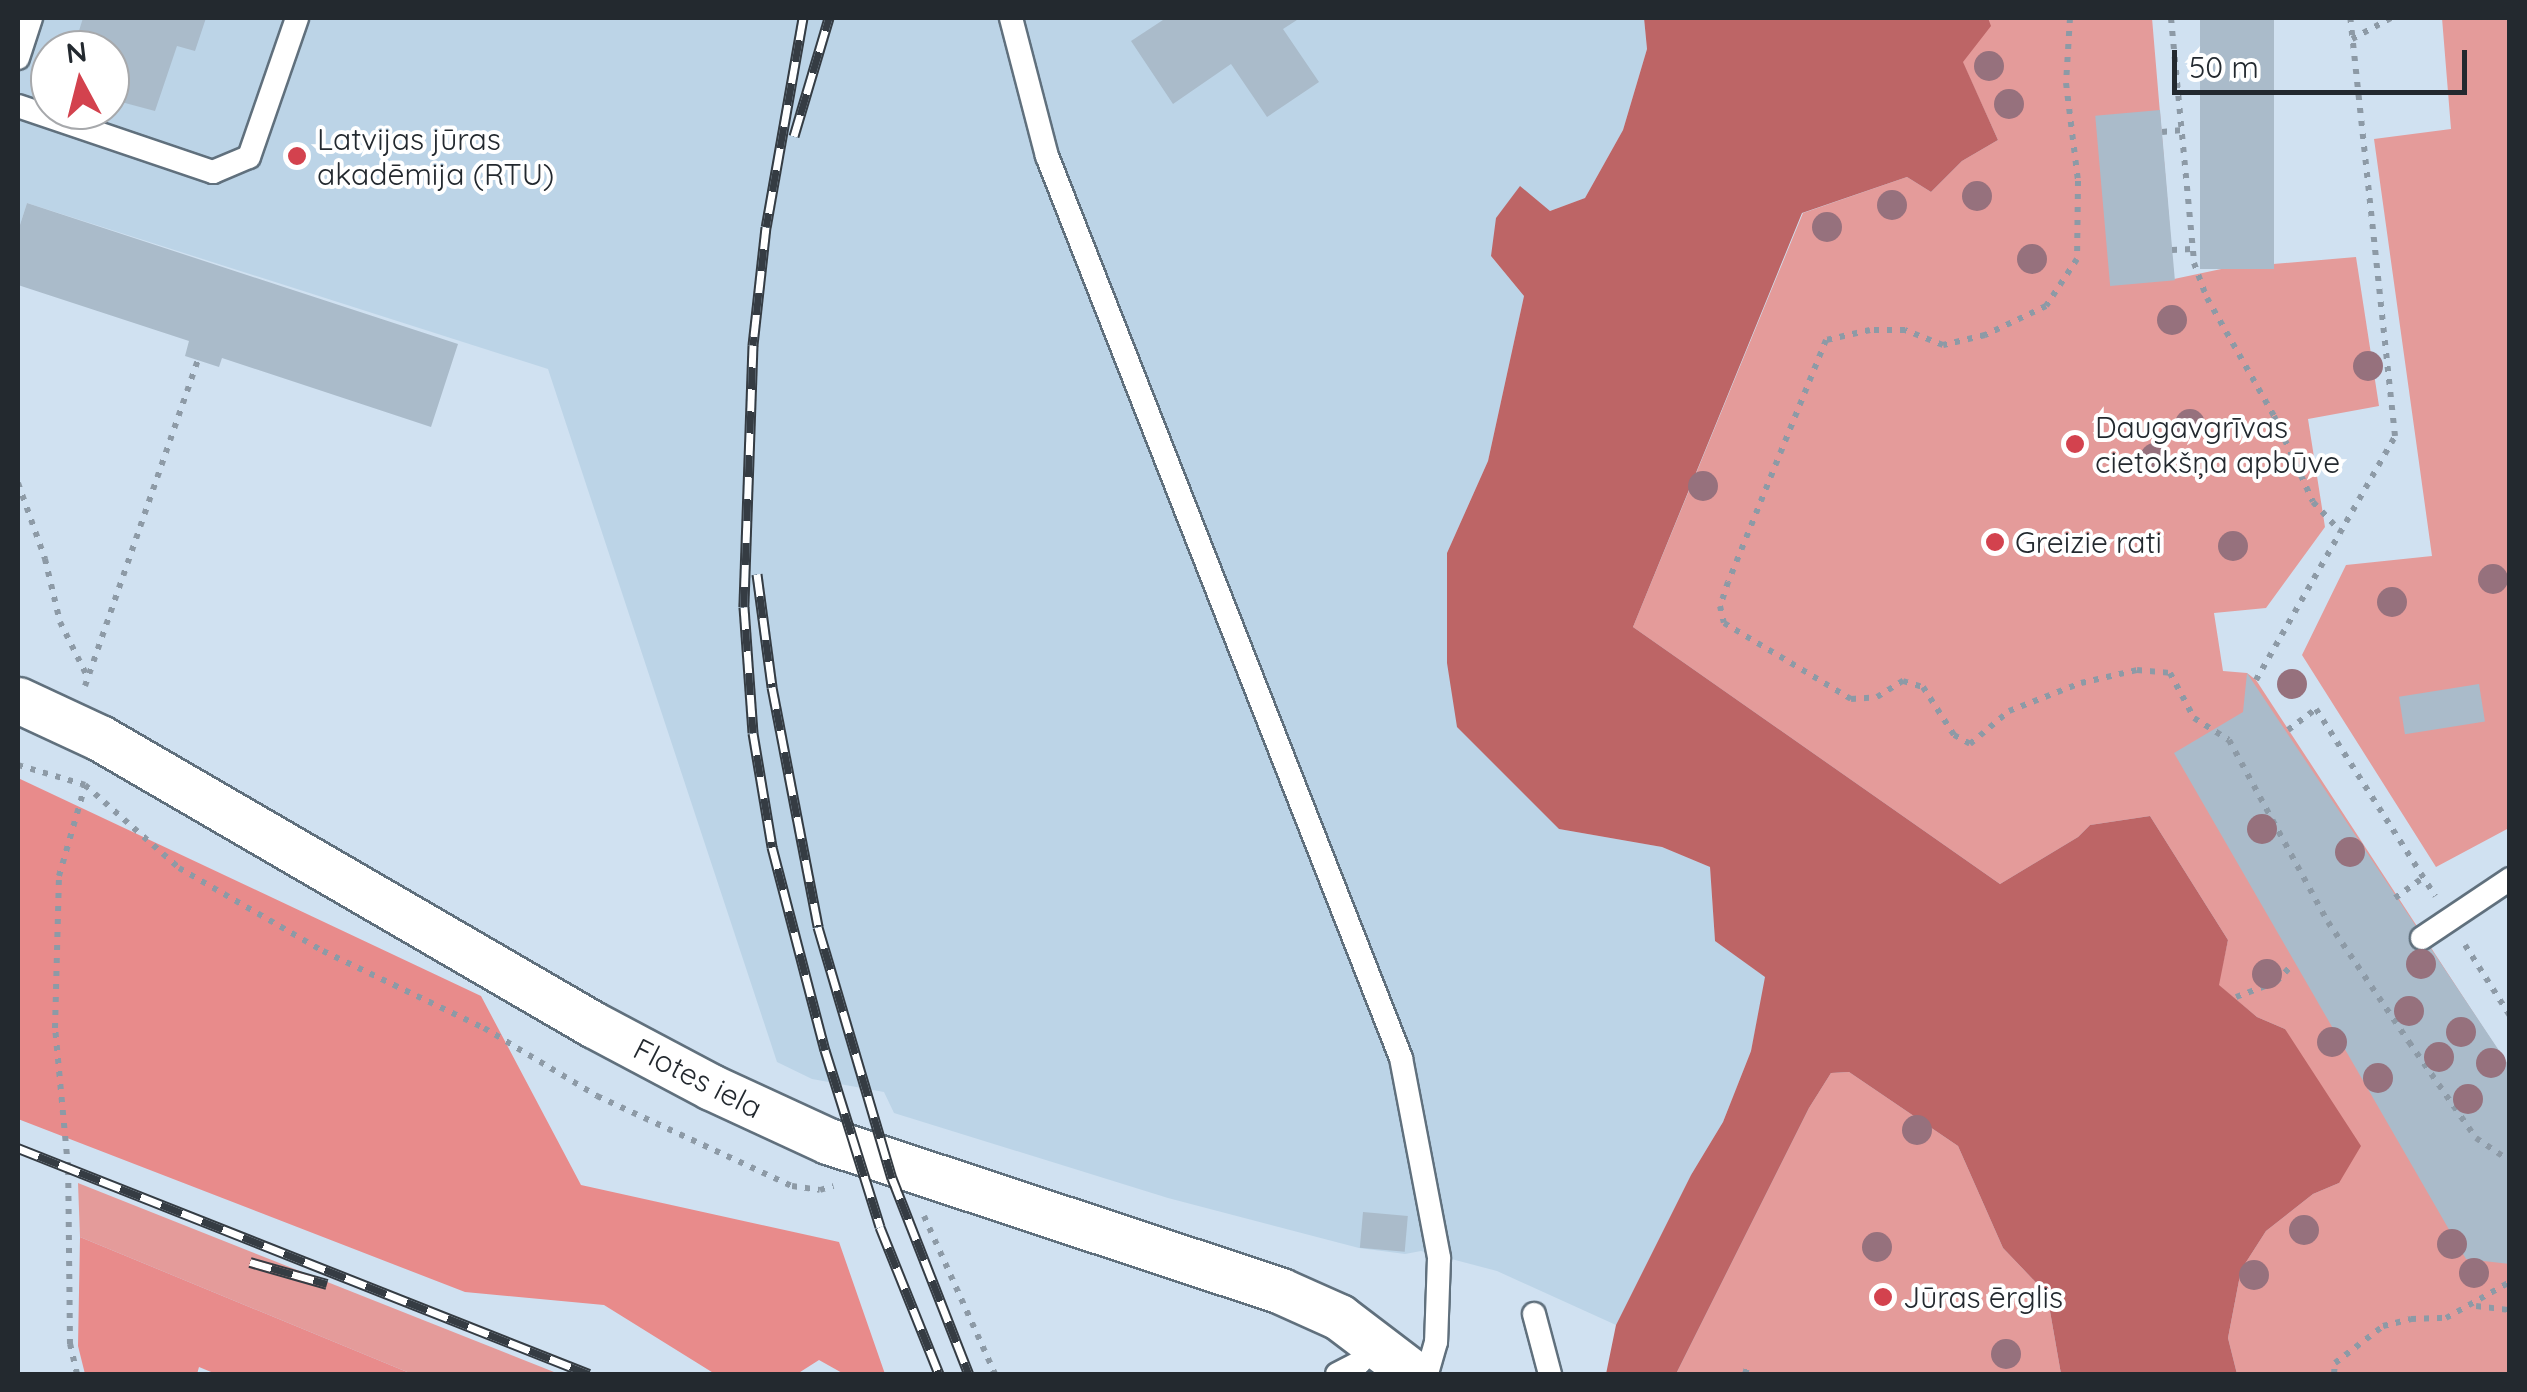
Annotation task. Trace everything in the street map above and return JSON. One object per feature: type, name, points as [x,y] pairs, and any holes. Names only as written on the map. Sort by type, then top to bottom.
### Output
[{"type":"street","name":"Flotes iela","points":[[18,700],[86,732],[594,1025],[711,1087],[854,1150],[1281,1291],[1338,1317],[1378,1343],[1414,1374]]},
{"type":"lane","points":[[18,58],[31,18]]},
{"type":"lane","points":[[18,106],[214,172],[250,157],[297,18]]},
{"type":"lane","points":[[1015,19],[1047,156],[1401,1058],[1439,1258],[1436,1342],[1428,1374]]},
{"type":"lane","points":[[2422,938],[2510,879]]},
{"type":"lane","points":[[1534,1314],[1550,1374]]},
{"type":"lane","points":[[1337,1374],[1359,1363],[1378,1343]]},
{"type":"path","points":[[2070,18],[2066,83],[2078,182],[2077,260],[2046,306],[1984,335],[1942,345],[1905,330],[1870,330],[1826,340],[1724,594],[1720,606],[1724,623],[1850,699],[1877,697],[1903,680],[1923,687],[1954,735],[1970,744],[2009,711],[2081,683],[2137,670],[2170,673],[2194,718],[2229,740],[2328,922],[2409,1042],[2476,1138],[2510,1162]]},
{"type":"path","points":[[2171,18],[2192,249],[2207,298],[2274,416],[2312,502],[2340,531]]},
{"type":"path","points":[[2256,680],[2394,436],[2350,18]]},
{"type":"path","points":[[2352,40],[2392,18]]},
{"type":"path","points":[[2162,132],[2182,130]]},
{"type":"path","points":[[2172,250],[2192,249]]},
{"type":"path","points":[[78,1374],[70,1344],[68,1168],[55,1028],[60,876],[85,785],[88,679],[198,360]]},
{"type":"path","points":[[18,483],[45,559],[60,622],[88,679]]},
{"type":"path","points":[[2288,730],[2316,709],[2510,1016]]},
{"type":"path","points":[[18,765],[85,785],[179,868],[323,951],[484,1028],[597,1096],[740,1166],[792,1186],[820,1190],[854,1179],[854,1150]]},
{"type":"path","points":[[2395,898],[2423,878]]},
{"type":"path","points":[[2236,997],[2276,982],[2291,966]]},
{"type":"path","points":[[922,1214],[995,1374]]},
{"type":"path","points":[[2334,1374],[2335,1363],[2383,1326],[2411,1319],[2446,1318],[2474,1306],[2510,1282]]},
{"type":"path","points":[[2474,1306],[2510,1310]]},
{"type":"path","points":[[1745,1374],[1748,1366]]},
{"type":"shaded area","points":[[18,18],[1644,18],[1647,49],[1623,130],[1585,198],[1550,211],[1491,256],[1524,296],[1488,461],[1447,553],[1559,829],[1662,847],[1710,867],[1715,941],[1766,977],[1751,1051],[1723,1122],[1691,1175],[1616,1325],[1497,1271],[1421,1251],[1405,1254],[1359,1248],[1168,1198],[894,1113],[884,1092],[812,1079],[777,1062],[548,369],[27,203],[18,231]]},
{"type":"shaded area","points":[[1644,18],[1988,18],[1991,26],[1963,62],[1998,140],[1962,161],[1931,192],[1907,177],[1802,213],[1633,627],[2000,884],[2078,837],[2090,825],[2150,816],[2228,940],[2219,985],[2257,1017],[2285,1029],[2361,1146],[2339,1183],[2313,1194],[2266,1231],[2241,1270],[2228,1338],[2237,1374],[2061,1374],[2047,1294],[2003,1248],[1958,1146],[1849,1072],[1831,1073],[1809,1108],[1676,1374],[1606,1374],[1616,1325],[1691,1175],[1723,1122],[1751,1051],[1765,977],[1715,941],[1710,867],[1662,847],[1559,829],[1457,727],[1447,663],[1447,553],[1488,461],[1524,296],[1491,256],[1496,218],[1520,186],[1550,211],[1585,198],[1623,130],[1647,49]]},
{"type":"shaded area","points":[[1954,18],[2152,18],[2174,279],[2226,268],[2356,257],[2379,406],[2308,419],[2325,527],[2266,608],[2214,613],[2223,671],[2247,673],[2256,680],[2509,1067],[2509,1374],[2237,1374],[2228,1338],[2241,1270],[2266,1231],[2313,1194],[2339,1183],[2285,1029],[2257,1017],[2218,985],[2228,940],[2150,816],[2090,825],[2078,837],[2000,884],[1633,627],[1803,213],[1907,177],[1931,192],[1962,161],[1998,140],[1962,61]]},
{"type":"shaded area","points":[[2442,18],[2509,18],[2509,828],[2436,867],[2302,655],[2346,565],[2432,556],[2374,139],[2451,129]]},
{"type":"shaded area","points":[[18,778],[481,996],[581,1185],[839,1242],[885,1374],[844,1374],[819,1360],[797,1374],[715,1374],[604,1305],[465,1292],[18,1119]]},
{"type":"shaded area","points":[[1849,1072],[1958,1146],[2003,1248],[2047,1294],[2061,1374],[1676,1374],[1809,1108],[1831,1073]]},
{"type":"shaded area","points":[[78,1183],[559,1374],[412,1374],[80,1237]]},
{"type":"shaded area","points":[[80,1237],[412,1374],[216,1374],[199,1367],[197,1374],[85,1374],[78,1346]]},
{"type":"building","points":[[83,18],[206,18],[195,51],[177,46],[155,111],[130,104],[130,30],[79,30]]},
{"type":"building","points":[[1166,18],[1300,18],[1283,29],[1319,82],[1267,117],[1231,64],[1173,104],[1131,41]]},
{"type":"building","points":[[2200,18],[2274,18],[2274,269],[2200,269]]},
{"type":"building","points":[[2160,110],[2175,280],[2110,286],[2095,116]]},
{"type":"building","points":[[27,203],[458,344],[431,427],[222,358],[219,367],[185,356],[189,341],[18,285],[18,231]]},
{"type":"building","points":[[2247,673],[2510,1067],[2510,1264],[2466,1259],[2174,753],[2243,712]]},
{"type":"building","points":[[2479,684],[2485,722],[2405,734],[2399,697]]},
{"type":"building","points":[[1363,1212],[1408,1216],[1405,1252],[1360,1248]]},
{"type":"railway","points":[[803,18],[766,227],[753,345],[744,607],[753,733],[772,847],[825,1050],[880,1227],[939,1374]]},
{"type":"railway","points":[[794,136],[829,18]]},
{"type":"railway","points":[[757,574],[772,687],[818,927],[892,1178],[969,1374]]},
{"type":"railway","points":[[18,1148],[589,1374]]},
{"type":"railway","points":[[250,1262],[327,1284]]},
{"type":"place","name":"Latvijas jūras akadēmija (RTU)","points":[[297,156]]},
{"type":"place","name":"Daugavgrīvas cietokšņa apbūve","points":[[2075,444]]},
{"type":"place","name":"Greizie rati","points":[[1995,542]]},
{"type":"place","name":"Jūras ērglis","points":[[1883,1297]]}]
